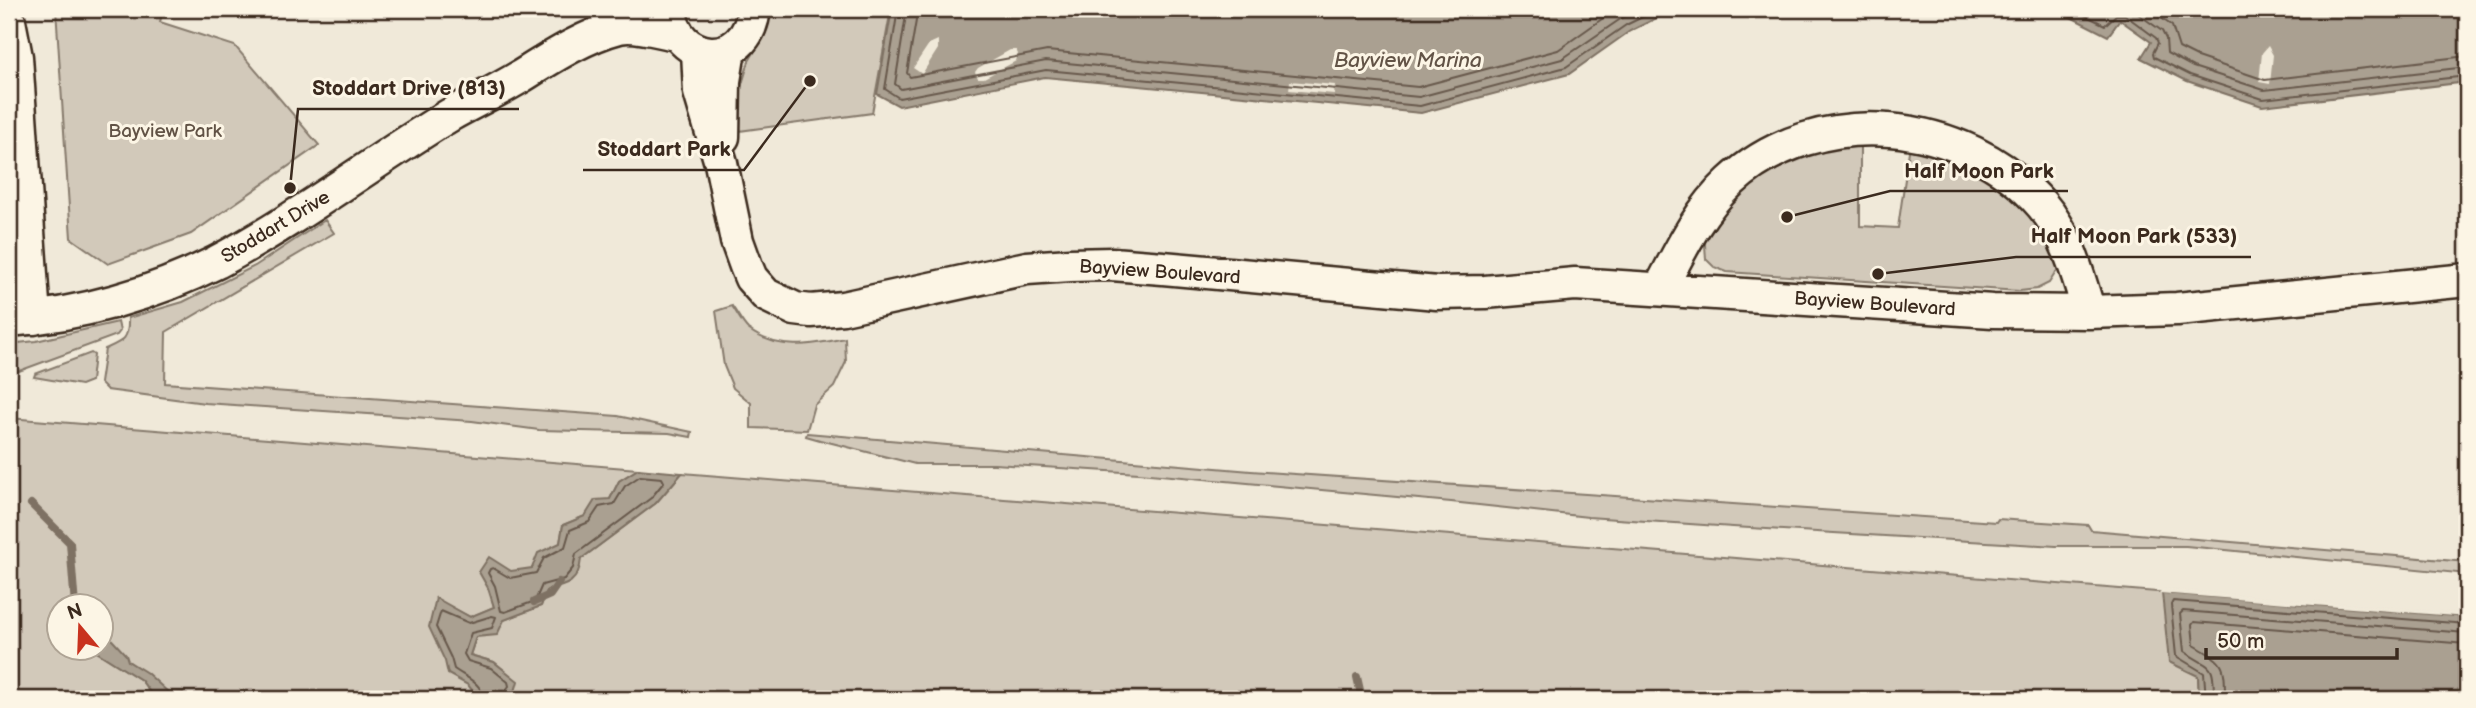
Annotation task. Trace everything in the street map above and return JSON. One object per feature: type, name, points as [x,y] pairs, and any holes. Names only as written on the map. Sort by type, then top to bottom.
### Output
[{"type":"street","name":"Stoddart Drive","points":[[519,77],[544,47],[608,9]]},
{"type":"street","points":[[729,50],[743,40],[752,25],[754,9]]},
{"type":"street","points":[[9,21],[16,57],[21,319]]},
{"type":"street","name":"Stoddart Drive","points":[[21,319],[118,301],[216,262],[259,238],[450,115],[550,57],[621,26],[681,31],[713,54],[729,50]]},
{"type":"street","name":"Bayview Boulevard","points":[[681,31],[721,163],[737,241],[751,278],[766,295],[779,303],[811,311],[843,309],[1004,272],[1070,265],[1112,264],[1437,293],[1485,292],[1576,284],[1993,311],[2177,309],[2467,281]]},
{"type":"street","name":"Bayview Boulevard","points":[[721,163],[724,81],[729,50]]},
{"type":"street","points":[[1660,289],[1698,219],[1723,189],[1750,167],[1772,154],[1812,138],[1855,130],[1905,130],[1969,150],[1994,164],[2030,192],[2043,206],[2065,240],[2089,312]]},
{"type":"green space","name":"Bayview Park","points":[[56,9],[163,9],[160,22],[235,46],[319,145],[191,234],[108,264],[71,238]]},
{"type":"green space","points":[[770,9],[891,9],[872,113],[739,131],[737,101],[749,61],[766,32]]},
{"type":"green space","points":[[1860,142],[1860,226],[1898,228],[1910,144],[1991,176],[2038,219],[2058,261],[2058,269],[2049,283],[2037,289],[2020,291],[1727,272],[1714,267],[1706,259],[1704,231],[1753,180],[1799,155]]},
{"type":"green space","points":[[325,220],[334,233],[166,332],[165,383],[618,416],[692,432],[691,437],[669,433],[539,430],[472,421],[205,403],[107,390],[100,383],[105,349],[124,339],[128,318],[183,302],[255,266]]},
{"type":"green space","points":[[732,306],[748,329],[771,341],[795,345],[845,338],[846,362],[834,387],[814,405],[807,430],[751,428],[751,403],[733,388],[724,366],[716,311]]},
{"type":"green space","points":[[118,322],[120,331],[117,335],[9,373],[9,344],[36,341]]},
{"type":"green space","points":[[91,353],[94,355],[91,381],[81,385],[34,377],[35,374]]},
{"type":"green space","points":[[9,418],[638,469],[619,481],[610,499],[585,516],[563,525],[560,543],[533,568],[489,588],[494,607],[470,617],[436,599],[468,684],[477,696],[475,699],[183,699],[183,692],[169,694],[128,661],[116,646],[116,592],[46,592],[46,662],[113,662],[141,680],[155,699],[9,699]]},
{"type":"green space","points":[[807,433],[1251,471],[1996,522],[1998,519],[2088,525],[2091,530],[2467,562],[2467,574],[2186,546],[2056,546],[1733,527],[1588,517],[1139,473],[994,464],[915,464],[806,436]]},
{"type":"green space","points":[[682,473],[2467,617],[2467,699],[2198,676],[2199,699],[507,699],[516,688],[517,681],[494,662],[470,655],[476,637],[504,620],[541,606],[547,590],[581,559],[656,503]]},
{"type":"water","name":"Bayview Marina","points":[[892,9],[1675,9],[1630,31],[1569,74],[1421,113],[1045,77],[899,106],[877,94]]},
{"type":"water","points":[[2055,9],[2467,9],[2467,82],[2262,106],[2187,81],[2141,58],[2151,42],[2120,20],[2108,36]]},
{"type":"water","points":[[638,469],[682,473],[656,503],[581,559],[578,573],[571,582],[547,590],[541,606],[504,620],[497,635],[476,637],[470,655],[494,662],[518,681],[507,699],[475,699],[477,696],[468,685],[448,674],[429,627],[436,598],[470,617],[494,607],[479,572],[489,557],[511,571],[532,568],[538,553],[560,543],[563,525],[585,516],[595,500],[610,499],[619,481]]},
{"type":"water","points":[[2162,593],[2467,617],[2467,699],[2199,699],[2198,676],[2169,662]]},
{"type":"water","points":[[116,644],[128,661],[147,673],[169,693],[183,692],[183,699],[155,699],[141,680],[113,662],[116,662]]},
{"type":"pier","points":[[938,40],[938,49],[922,74],[913,68],[929,44]]},
{"type":"pier","points":[[2268,46],[2273,55],[2270,84],[2259,82],[2262,53]]},
{"type":"pier","points":[[1010,50],[1016,50],[1016,61],[984,78],[978,78],[975,72],[978,68]]},
{"type":"pier","points":[[1290,81],[1335,85],[1334,94],[1289,90]]},
{"type":"pier","points":[[2163,589],[2467,614],[2467,617],[2159,593]]},
{"type":"waterway","points":[[31,504],[70,543],[74,592]]},
{"type":"waterway","points":[[534,602],[550,595],[559,582]]},
{"type":"waterway","points":[[1357,677],[1362,699]]},
{"type":"waterway","points":[[1937,694],[1940,699]]},
{"type":"place","name":"Stoddart Park","points":[[810,81]]},
{"type":"place","name":"Stoddart Drive (813)","points":[[290,188]]},
{"type":"place","name":"Half Moon Park","points":[[1787,217]]},
{"type":"place","name":"Half Moon Park (533)","points":[[1878,274]]}]
